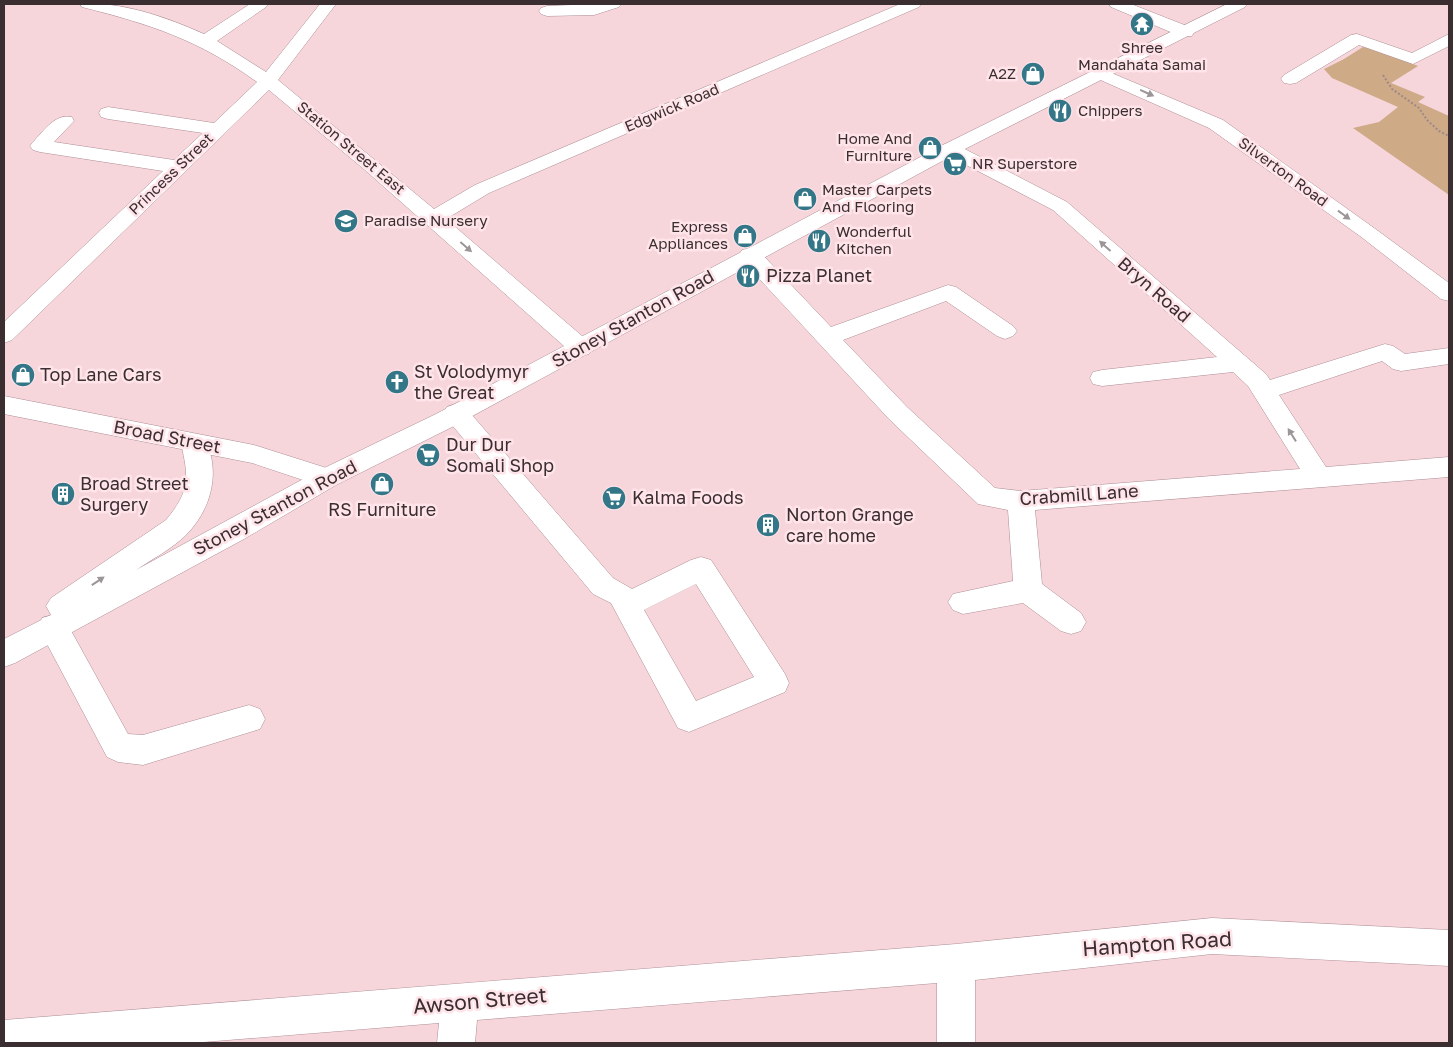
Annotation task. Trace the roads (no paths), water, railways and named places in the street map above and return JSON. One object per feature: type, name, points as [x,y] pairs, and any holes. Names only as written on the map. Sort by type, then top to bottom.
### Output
[{"type":"street","name":"Station Street East","points":[[88,4],[169,27],[204,41],[222,50],[268,81],[392,182],[581,348]]},
{"type":"street","points":[[204,41],[227,28],[260,4]]},
{"type":"street","name":"Princess Street","points":[[4,335],[268,81],[328,4]]},
{"type":"street","points":[[547,11],[594,10],[613,4]]},
{"type":"street","name":"Edgwick Road","points":[[433,218],[482,189],[913,4]]},
{"type":"street","points":[[1117,4],[1186,32]]},
{"type":"street","name":"Stoney Stanton Road","points":[[4,654],[234,532],[327,478],[581,348],[750,255],[950,149],[1239,4]]},
{"type":"street","points":[[1290,79],[1357,39],[1413,59],[1449,39]]},
{"type":"street","name":"Silverton Road","points":[[1102,74],[1216,124],[1367,232],[1449,294]]},
{"type":"street","points":[[108,113],[218,129]]},
{"type":"street","points":[[65,121],[40,146],[179,167]]},
{"type":"street","name":"Bryn Road","points":[[950,149],[1060,206],[1238,363],[1257,380],[1318,476]]},
{"type":"street","name":"Crabmill Lane","points":[[750,255],[898,413],[988,497],[1021,501],[1449,467]]},
{"type":"street","points":[[827,338],[948,292],[1005,331]]},
{"type":"street","points":[[1264,391],[1385,352],[1401,363],[1449,356]]},
{"type":"street","points":[[1102,378],[1238,363]]},
{"type":"street","name":"Broad Street","points":[[4,405],[254,454],[327,478]]},
{"type":"street","points":[[456,413],[603,586],[621,595],[689,718],[774,684],[701,568],[627,605]]},
{"type":"street","points":[[4,654],[63,604],[176,528],[188,513],[199,490],[202,472],[194,443]]},
{"type":"street","points":[[1021,501],[1028,590]]},
{"type":"street","points":[[963,602],[1028,590],[1071,622]]},
{"type":"street","points":[[52,627],[118,747],[142,750],[249,718]]},
{"type":"street","name":"Hampton Road","points":[[956,963],[1212,936],[1449,948]]},
{"type":"street","points":[[956,963],[956,1043]]},
{"type":"street","name":"Awson Street","points":[[4,1038],[956,963]]},
{"type":"street","points":[[456,1043],[460,1003]]},
{"type":"place","name":"Shree Mandahata Samai","points":[[1142,24]]},
{"type":"place","name":"A2Z","points":[[1033,74]]},
{"type":"place","name":"Chippers","points":[[1060,111]]},
{"type":"place","name":"Home And Furniture","points":[[930,148]]},
{"type":"place","name":"NR Superstore","points":[[955,164]]},
{"type":"place","name":"Master Carpets And Flooring","points":[[805,199]]},
{"type":"place","name":"Paradise Nursery","points":[[346,221]]},
{"type":"place","name":"Express Appliances","points":[[745,236]]},
{"type":"place","name":"Wonderful Kitchen","points":[[819,241]]},
{"type":"place","name":"Pizza Planet","points":[[748,276]]},
{"type":"place","name":"Top Lane Cars","points":[[23,375]]},
{"type":"place","name":"St Volodymyr the Great","points":[[397,382]]},
{"type":"place","name":"Dur Dur Somali Shop","points":[[428,455]]},
{"type":"place","name":"RS Furniture","points":[[382,484]]},
{"type":"place","name":"Broad Street Surgery","points":[[63,494]]},
{"type":"place","name":"Kalma Foods","points":[[614,498]]},
{"type":"place","name":"Norton Grange care home","points":[[768,525]]}]
